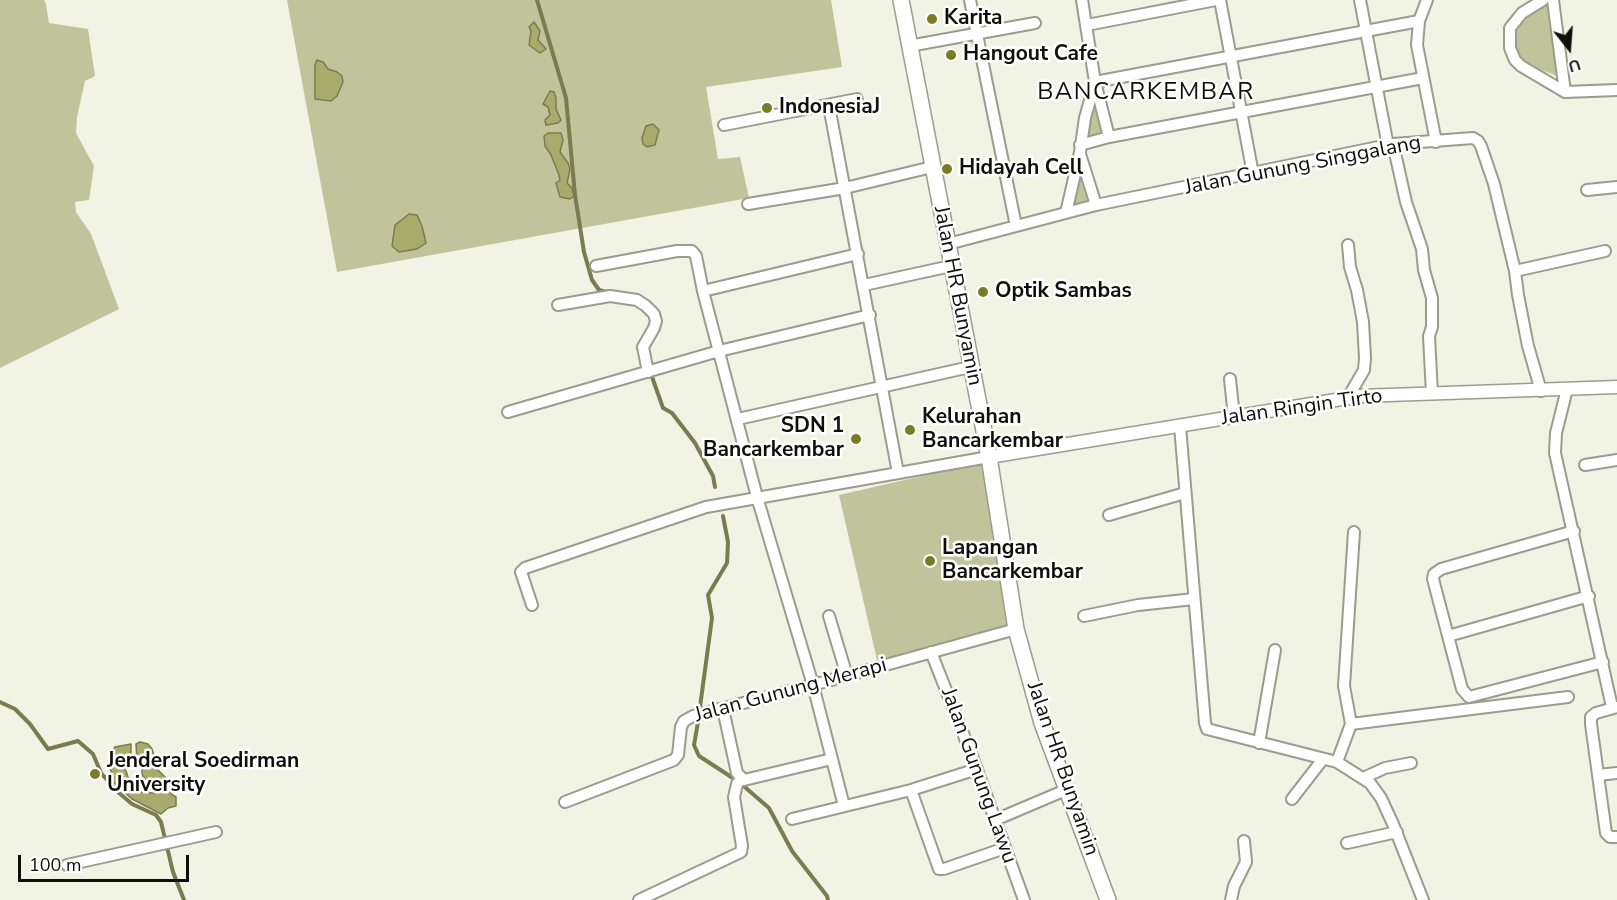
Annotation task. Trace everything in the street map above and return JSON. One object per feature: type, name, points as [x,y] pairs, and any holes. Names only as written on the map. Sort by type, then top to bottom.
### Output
[{"type":"main road","name":"Jalan HR Bunyamin","points":[[901,0],[989,458],[1016,628],[1042,723],[1108,900]]},
{"type":"street","points":[[970,0],[1016,226]]},
{"type":"street","points":[[1082,0],[1095,82],[1109,137]]},
{"type":"street","points":[[1087,25],[1218,0],[1253,174]]},
{"type":"street","points":[[1360,0],[1390,145],[1422,249],[1424,270],[1432,298],[1432,327],[1429,336],[1432,394]]},
{"type":"street","points":[[1427,0],[1419,21],[1417,45],[1436,142]]},
{"type":"street","points":[[1543,0],[1515,20],[1510,28],[1510,48],[1515,60],[1521,66],[1565,92],[1617,90]]},
{"type":"street","points":[[1553,0],[1565,92]]},
{"type":"street","points":[[1095,82],[1419,21]]},
{"type":"street","points":[[909,46],[1035,23]]},
{"type":"street","points":[[1080,149],[1109,137],[1424,78]]},
{"type":"street","points":[[1066,213],[1095,82]]},
{"type":"street","points":[[724,125],[857,99]]},
{"type":"street","points":[[829,106],[898,473]]},
{"type":"street","name":"Jalan Gunung Singgalang","points":[[948,244],[1096,205],[1390,145],[1469,138],[1478,141],[1494,184],[1515,271],[1528,346],[1541,391]]},
{"type":"street","points":[[1080,149],[1096,205]]},
{"type":"street","points":[[748,204],[845,188],[932,167]]},
{"type":"street","points":[[1587,190],[1617,187]]},
{"type":"street","points":[[1347,399],[1364,370],[1365,358],[1363,322],[1350,267],[1348,245]]},
{"type":"street","points":[[596,266],[692,250],[696,256],[703,291],[757,497],[813,685],[844,806]]},
{"type":"street","points":[[1515,271],[1605,251]]},
{"type":"street","points":[[703,291],[858,254]]},
{"type":"street","points":[[864,285],[951,266]]},
{"type":"street","points":[[558,306],[610,296],[637,300],[646,306],[654,314],[656,321],[643,347],[648,372]]},
{"type":"street","points":[[508,412],[719,351],[870,315]]},
{"type":"street","points":[[738,420],[970,367]]},
{"type":"street","points":[[1230,379],[1234,417]]},
{"type":"street","name":"Jalan Ringin Tirto","points":[[989,458],[1360,396],[1617,387]]},
{"type":"street","points":[[1567,389],[1554,443],[1615,707],[1591,717],[1606,833],[1610,837],[1617,837]]},
{"type":"street","points":[[1180,426],[1205,723],[1208,729],[1337,762],[1370,783],[1381,798],[1397,832],[1423,900]]},
{"type":"street","points":[[532,605],[521,572],[525,568],[706,507],[989,458]]},
{"type":"street","points":[[1585,465],[1617,460]]},
{"type":"street","points":[[1109,515],[1185,493]]},
{"type":"street","points":[[1574,531],[1441,569],[1434,574],[1433,579],[1462,689],[1469,697],[1603,662]]},
{"type":"street","points":[[1337,762],[1351,724],[1344,686],[1353,532]]},
{"type":"street","points":[[1448,636],[1589,596]]},
{"type":"street","points":[[1084,616],[1138,605],[1194,599]]},
{"type":"street","points":[[829,616],[847,676]]},
{"type":"street","name":"Jalan Gunung Merapi","points":[[565,802],[674,760],[678,755],[681,727],[684,721],[693,716],[847,676],[1016,628]]},
{"type":"street","points":[[1259,743],[1275,650]]},
{"type":"street","name":"Jalan Gunung Lawu","points":[[931,652],[977,769],[1024,900]]},
{"type":"street","points":[[1351,724],[1568,697]]},
{"type":"street","points":[[639,900],[741,852],[734,797],[739,781],[723,709]]},
{"type":"street","points":[[739,781],[832,759]]},
{"type":"street","points":[[1292,799],[1323,759]]},
{"type":"street","points":[[1363,778],[1385,768],[1411,763]]},
{"type":"street","points":[[792,819],[911,790],[977,769]]},
{"type":"street","points":[[1598,775],[1617,773]]},
{"type":"street","points":[[995,820],[1068,789]]},
{"type":"street","points":[[911,790],[939,869],[944,870],[1005,848]]},
{"type":"street","points":[[67,865],[216,832]]},
{"type":"street","points":[[1347,843],[1397,832]]},
{"type":"street","points":[[1231,900],[1234,886],[1246,862],[1244,842]]},
{"type":"shaded area","points":[[0,0],[44,0],[49,23],[88,29],[95,76],[85,81],[76,133],[94,166],[89,200],[75,202],[76,212],[91,234],[119,309],[0,368]]},
{"type":"shaded area","points":[[287,0],[831,0],[842,67],[706,87],[718,159],[740,157],[749,198],[337,272]]},
{"type":"shaded area","points":[[1549,1],[1560,77],[1525,64],[1517,57],[1512,36],[1524,17]]},
{"type":"shaded area","points":[[534,22],[540,31],[538,40],[546,49],[540,53],[529,45],[531,31],[529,27]]},
{"type":"shaded area","points":[[317,60],[342,76],[343,82],[337,96],[331,101],[315,99]]},
{"type":"shaded area","points":[[550,91],[554,92],[556,109],[561,120],[558,123],[546,125],[545,120],[550,115],[548,107],[543,104]]},
{"type":"shaded area","points":[[1099,105],[1105,134],[1084,138],[1089,107]]},
{"type":"shaded area","points":[[653,124],[659,130],[655,145],[647,147],[643,144],[642,138],[646,126]]},
{"type":"shaded area","points":[[548,133],[561,133],[563,140],[560,152],[570,169],[567,183],[572,188],[574,196],[570,199],[560,197],[556,183],[560,180],[559,175],[545,146],[544,136]]},
{"type":"shaded area","points":[[1078,175],[1085,175],[1090,201],[1074,205]]},
{"type":"shaded area","points":[[409,214],[417,215],[426,243],[417,249],[399,252],[392,246],[395,225]]},
{"type":"shaded area","name":"Lapangan Bancarkembar","points":[[983,462],[1020,627],[877,660],[839,495]]},
{"type":"shaded area","points":[[140,742],[148,744],[152,749],[156,761],[155,767],[170,782],[159,789],[153,787],[142,775],[142,768],[137,762],[136,744]]},
{"type":"shaded area","points":[[131,744],[131,758],[126,760],[124,765],[132,789],[154,793],[170,788],[171,794],[176,797],[176,806],[168,808],[161,814],[132,799],[111,780],[112,774],[108,763],[110,753],[115,747]]},
{"type":"waterway","points":[[537,0],[566,98],[575,195],[584,252],[592,280],[599,290],[606,292]]},
{"type":"waterway","points":[[651,374],[663,408],[672,413],[695,443],[713,476],[715,487]]},
{"type":"waterway","points":[[700,707],[712,618],[708,595],[727,563],[728,542],[723,516]]},
{"type":"waterway","points":[[0,702],[15,709],[30,724],[48,749],[78,741],[93,754],[101,773],[118,792],[132,804],[156,815],[161,822],[173,872],[184,900]]},
{"type":"waterway","points":[[698,722],[694,745],[699,756],[739,782],[769,808],[792,851],[828,900]]},
{"type":"place","name":"Karita","points":[[932,19]]},
{"type":"place","name":"Hangout Cafe","points":[[951,55]]},
{"type":"place","name":"IndonesiaJ","points":[[767,108]]},
{"type":"place","name":"Hidayah Cell","points":[[947,169]]},
{"type":"place","name":"Optik Sambas","points":[[983,292]]},
{"type":"place","name":"Kelurahan Bancarkembar","points":[[910,430]]},
{"type":"place","name":"SDN 1 Bancarkembar","points":[[856,439]]},
{"type":"place","name":"Lapangan Bancarkembar","points":[[930,561]]},
{"type":"place","name":"Jenderal Soedirman University","points":[[95,774]]},
{"type":"district","name":"BANCARKEMBAR","points":[[1146,93]]}]
